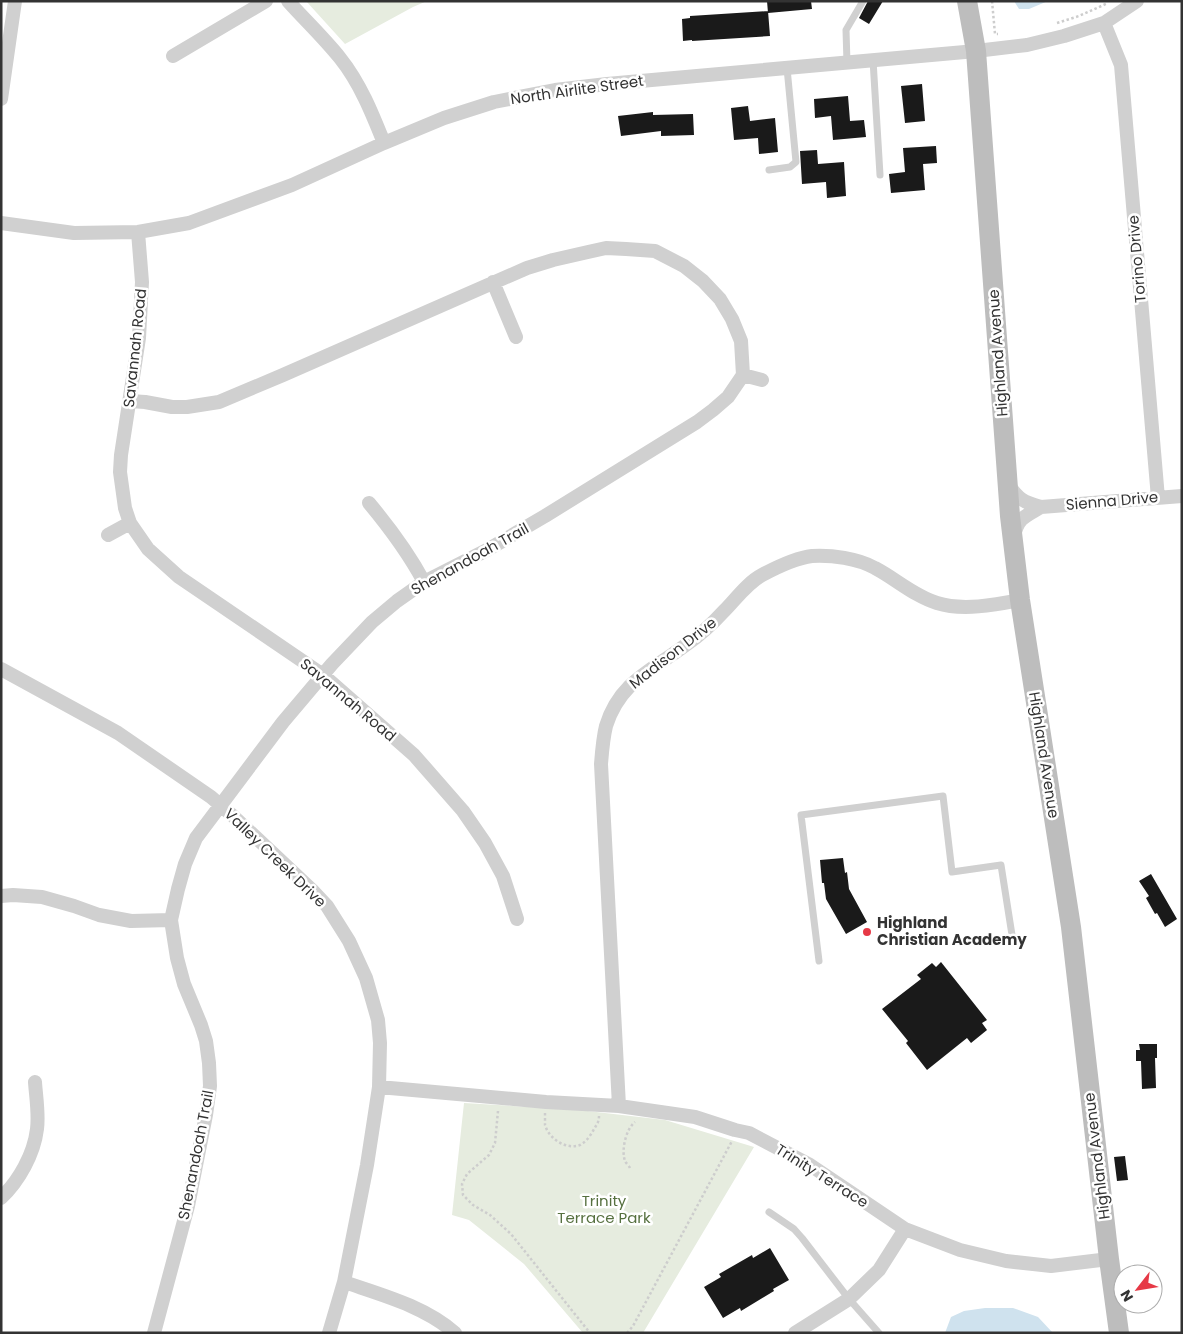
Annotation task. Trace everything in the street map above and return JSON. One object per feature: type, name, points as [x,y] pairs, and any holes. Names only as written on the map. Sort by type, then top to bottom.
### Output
[{"type":"main road","name":"Highland Avenue","points":[[967,1],[976,51],[1013,539],[1020,600],[1071,927],[1119,1333]]},
{"type":"street","points":[[1,99],[15,1]]},
{"type":"street","points":[[173,56],[266,1]]},
{"type":"street","points":[[288,1],[340,58],[350,72],[369,105],[384,143]]},
{"type":"street","name":"North Airlite Street","points":[[1,223],[74,233],[138,232],[189,223],[292,185],[444,118],[494,102],[555,90],[607,84],[1027,45],[1064,36],[1104,22],[1137,1]]},
{"type":"street","name":"Torino Drive","points":[[1104,22],[1120,66],[1158,498]]},
{"type":"street","name":"Savannah Road","points":[[138,232],[142,282],[139,338],[120,472],[125,508],[130,523],[148,549],[179,577],[323,675],[414,755],[463,811],[485,843],[503,876],[517,919]]},
{"type":"street","points":[[130,401],[172,407],[202,406],[218,402],[527,268],[606,248],[655,251],[684,266],[703,281],[720,299],[741,341],[743,375],[762,380]]},
{"type":"street","points":[[493,282],[516,338]]},
{"type":"street","name":"Shenandoah Trail","points":[[154,1333],[188,1206],[210,1086],[206,1042],[184,984],[177,958],[171,920],[185,864],[196,838],[283,722],[372,622],[424,582],[487,550],[697,422],[728,397],[743,375]]},
{"type":"street","points":[[1008,484],[1017,496],[1030,504],[1041,507]]},
{"type":"street","name":"Sienna Drive","points":[[1041,507],[1182,496]]},
{"type":"street","points":[[369,503],[382,519],[424,582]]},
{"type":"street","points":[[1013,539],[1016,525],[1021,519],[1041,507]]},
{"type":"street","points":[[108,535],[130,523]]},
{"type":"street","name":"Madison Drive","points":[[619,1106],[601,764],[606,726],[617,702],[627,688],[644,673],[692,641],[755,580],[773,570],[812,556],[859,561],[874,567],[926,599],[955,607],[989,606],[1020,600]]},
{"type":"street","name":"Valley Creek Drive","points":[[1,669],[118,733],[211,797],[234,816],[312,890],[327,906],[349,941],[366,978],[378,1020],[380,1087],[344,1282],[329,1333]]},
{"type":"street","points":[[1,896],[42,897],[100,916],[130,922],[171,920]]},
{"type":"street","points":[[1,1198],[21,1175],[31,1151],[37,1130],[35,1082]]},
{"type":"street","name":"Trinity Terrace","points":[[380,1087],[546,1102],[619,1106],[695,1117],[749,1133],[810,1165],[905,1229],[960,1250],[1006,1261],[1051,1266],[1109,1259]]},
{"type":"street","points":[[795,1333],[849,1299],[879,1270],[905,1229]]},
{"type":"street","points":[[344,1282],[383,1295],[425,1313],[455,1333]]},
{"type":"lane","points":[[847,62],[846,30],[863,1]]},
{"type":"lane","points":[[873,60],[880,175]]},
{"type":"lane","points":[[769,170],[790,167],[796,162],[787,68]]},
{"type":"lane","points":[[819,961],[801,815],[943,796],[952,872],[1001,865],[1012,935]]},
{"type":"lane","points":[[769,1212],[794,1229],[849,1299],[879,1333]]},
{"type":"path","points":[[992,1],[995,34],[1002,34]]},
{"type":"path","points":[[1055,23],[1079,16],[1112,1]]},
{"type":"path","points":[[497,1097],[498,1110],[495,1143],[489,1155],[467,1174],[462,1184],[463,1195],[473,1205],[490,1215],[511,1234],[590,1333]]},
{"type":"path","points":[[546,1102],[545,1126],[558,1143],[570,1146],[578,1146],[590,1137],[599,1122],[599,1106]]},
{"type":"path","points":[[630,1168],[624,1154],[630,1125],[650,1110]]},
{"type":"path","points":[[627,1333],[730,1146],[736,1130]]},
{"type":"green space","points":[[306,1],[427,1],[345,44]]},
{"type":"green space","name":"Trinity Terrace Park","points":[[464,1103],[579,1110],[665,1120],[754,1147],[643,1333],[583,1333],[524,1264],[469,1220],[452,1215]]},
{"type":"water","points":[[1014,1],[1048,1],[1029,9],[1019,9]]},
{"type":"water","points":[[985,1308],[1013,1308],[1038,1317],[1053,1333],[945,1333],[951,1317],[964,1311]]},
{"type":"building","points":[[767,1],[811,1],[812,9],[768,13]]},
{"type":"building","points":[[868,1],[883,1],[869,24],[859,18]]},
{"type":"building","points":[[768,11],[770,36],[683,41],[682,19],[690,18],[690,16]]},
{"type":"building","points":[[922,84],[925,121],[905,123],[901,86]]},
{"type":"building","points":[[848,96],[850,121],[864,120],[866,137],[833,140],[831,116],[815,118],[814,99]]},
{"type":"building","points":[[748,106],[750,121],[775,118],[778,152],[759,154],[758,138],[734,140],[731,108]]},
{"type":"building","points":[[653,112],[653,115],[693,114],[694,135],[661,136],[661,131],[621,136],[618,116]]},
{"type":"building","points":[[936,146],[937,163],[923,164],[925,190],[891,193],[889,174],[905,172],[903,148]]},
{"type":"building","points":[[817,150],[818,164],[844,162],[846,196],[827,198],[826,182],[802,184],[800,151]]},
{"type":"building","points":[[843,858],[849,889],[867,922],[846,934],[826,899],[824,883],[822,883],[820,860]]},
{"type":"building","points":[[1151,874],[1177,919],[1165,927],[1157,913],[1155,914],[1146,898],[1149,896],[1139,881]]},
{"type":"building","points":[[941,962],[987,1020],[982,1023],[987,1030],[971,1043],[967,1038],[927,1070],[906,1043],[908,1041],[882,1009],[921,979],[917,975],[932,963],[936,967]]},
{"type":"building","points":[[1139,1044],[1157,1044],[1157,1058],[1155,1058],[1156,1088],[1142,1089],[1141,1061],[1136,1061],[1136,1050],[1140,1050]]},
{"type":"building","points":[[1125,1156],[1128,1180],[1117,1181],[1114,1157]]},
{"type":"building","points":[[770,1248],[789,1280],[741,1311],[740,1308],[723,1318],[704,1287],[721,1277],[719,1274],[752,1255],[753,1258]]},
{"type":"place","name":"Highland Christian Academy","points":[[867,932]]}]
